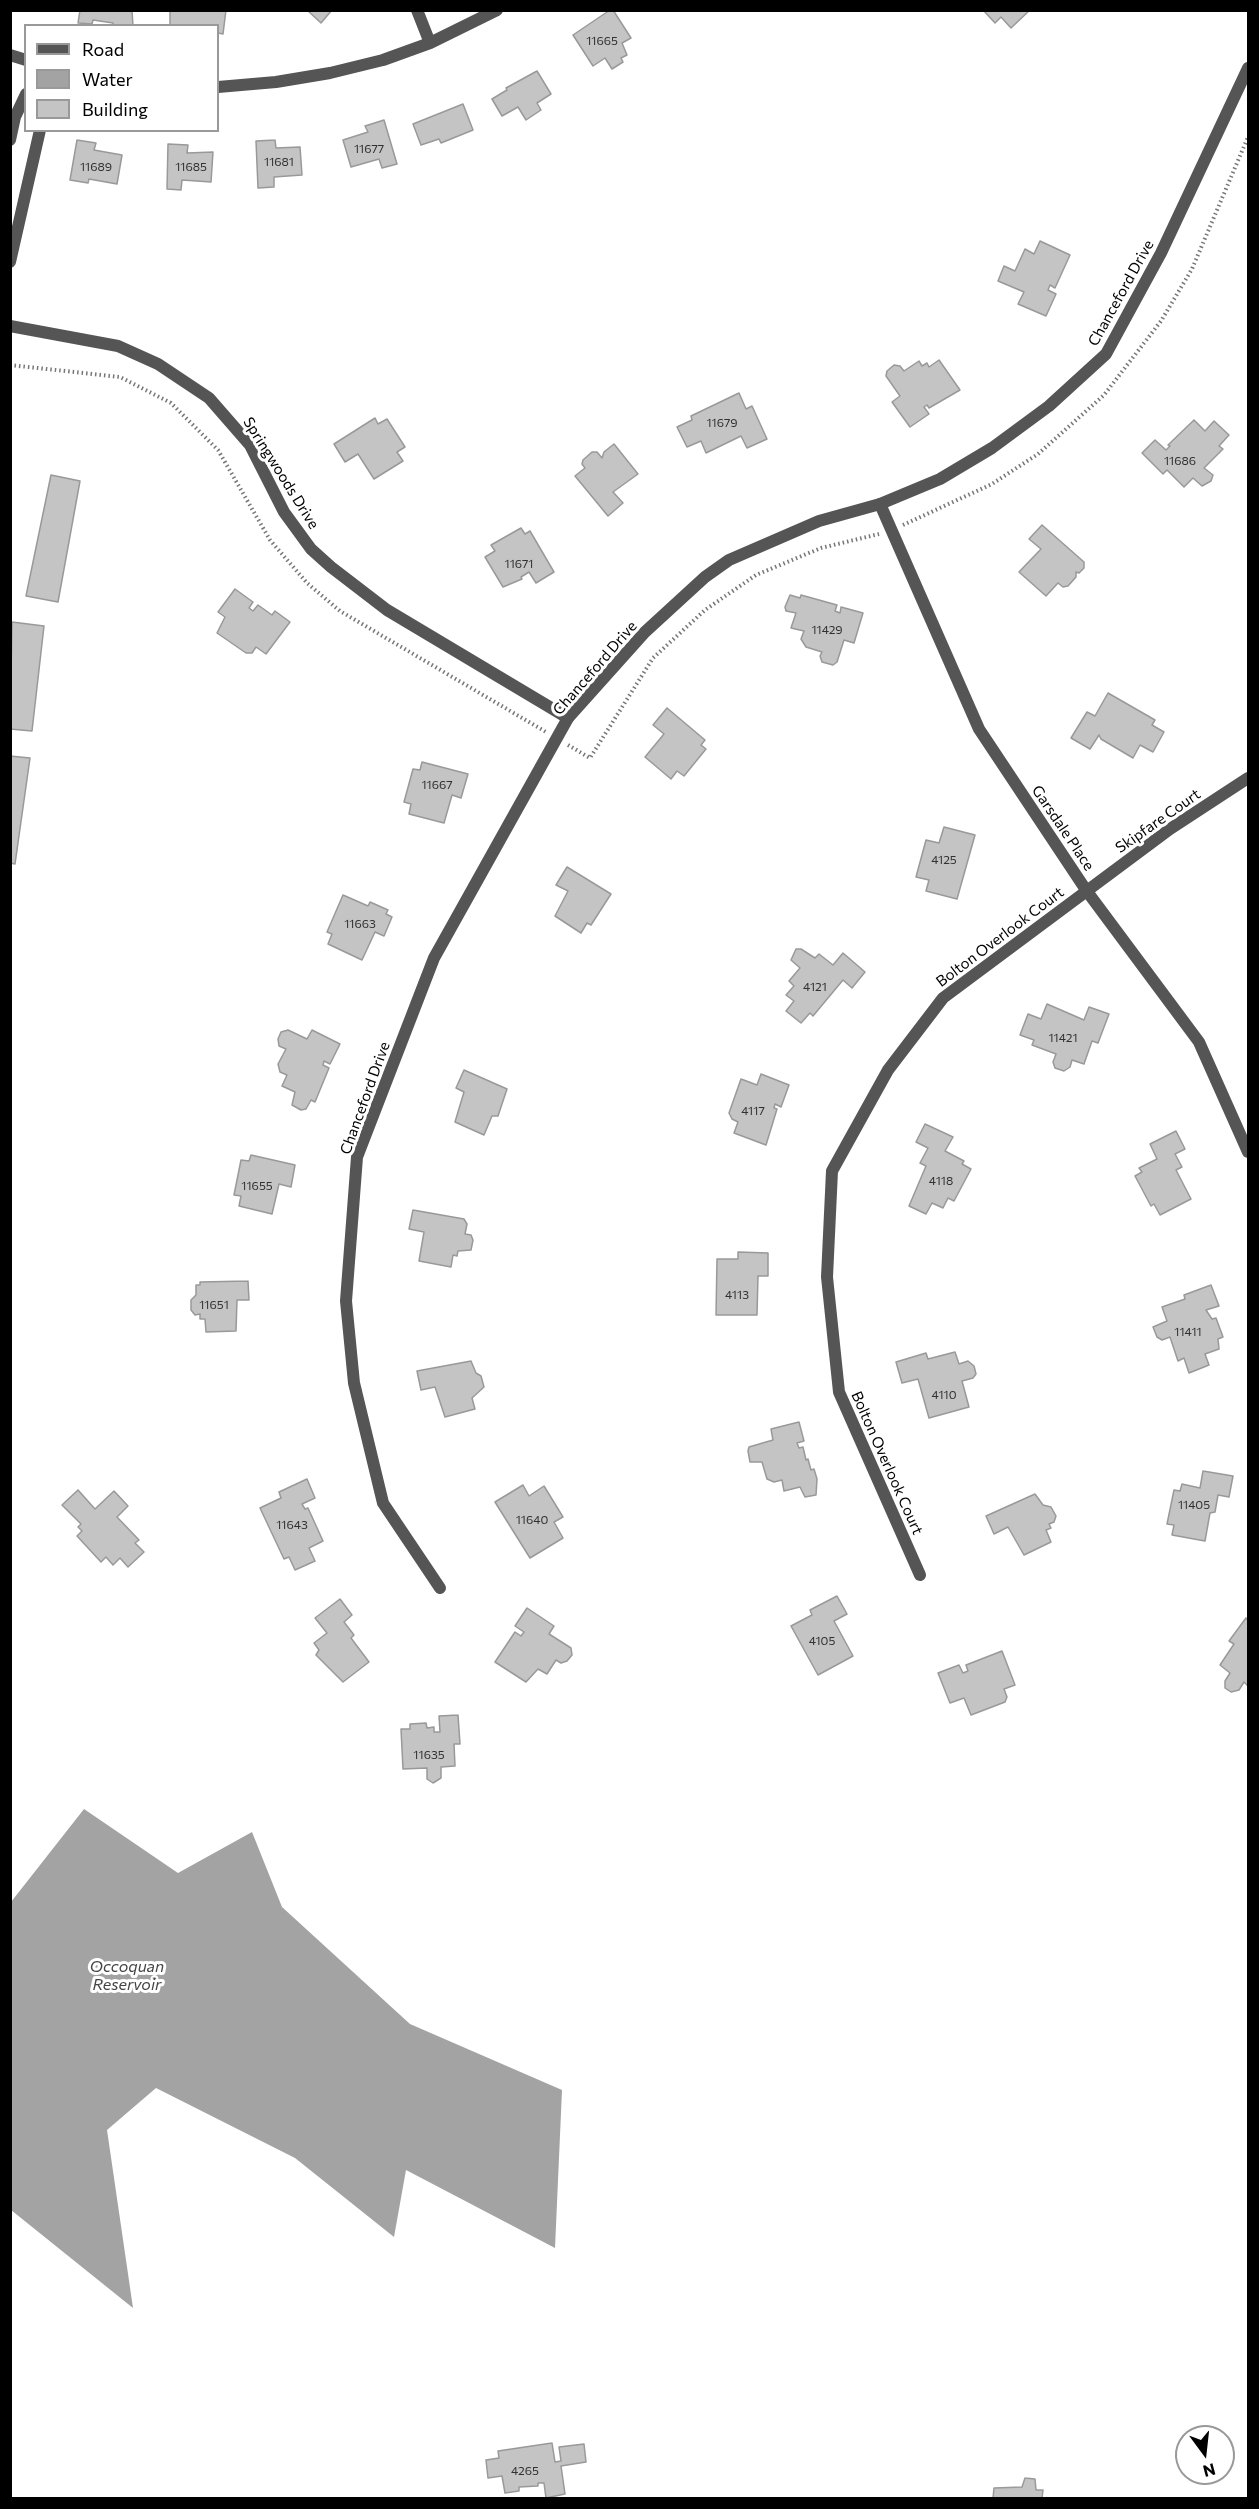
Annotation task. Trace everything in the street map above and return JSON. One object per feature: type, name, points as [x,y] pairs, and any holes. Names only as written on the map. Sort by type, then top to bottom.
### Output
[{"type":"street","points":[[417,10],[430,43]]},
{"type":"street","points":[[219,87],[276,82],[330,73],[383,60],[430,43],[497,10]]},
{"type":"street","name":"Chanceford Drive","points":[[440,1588],[383,1503],[354,1383],[346,1301],[357,1157],[434,958],[568,718],[645,632],[705,577],[729,560],[819,521],[880,504],[940,479],[992,448],[1049,406],[1106,354],[1161,253],[1248,68]]},
{"type":"street","points":[[10,140],[15,117],[24,98]]},
{"type":"street","points":[[10,262],[40,132]]},
{"type":"street","name":"Springwoods Drive","points":[[10,326],[118,346],[158,363],[209,398],[250,445],[284,512],[311,549],[331,567],[387,610],[568,718]]},
{"type":"street","name":"Garsdale Place","points":[[880,504],[979,729],[1086,890],[1199,1042],[1248,1152]]},
{"type":"street","name":"Skipfare Court","points":[[1086,890],[1170,829],[1248,778]]},
{"type":"street","name":"Bolton Overlook Court","points":[[920,1575],[839,1392],[827,1276],[832,1171],[888,1070],[944,998],[1086,890]]},
{"type":"path","points":[[10,365],[44,371],[86,371],[120,377],[171,403],[218,450],[270,540],[307,584],[340,611],[590,758],[653,658],[705,610],[756,574],[821,548],[892,530],[992,484],[1038,454],[1104,395],[1161,321],[1192,269],[1248,137]]},
{"type":"water","name":"Occoquan Reservoir","points":[[84,1809],[178,1873],[252,1832],[282,1907],[410,2024],[562,2090],[555,2248],[406,2170],[394,2237],[295,2158],[156,2088],[107,2130],[133,2308],[11,2210],[11,1902]]},
{"type":"building","points":[[80,10],[132,10],[133,24],[113,24],[93,20],[92,24],[78,23]]},
{"type":"building","points":[[170,10],[226,10],[223,34],[219,33],[219,24],[170,24]]},
{"type":"building","points":[[307,10],[332,10],[321,23]]},
{"type":"building","points":[[613,10],[631,38],[622,43],[627,55],[621,58],[623,62],[612,69],[605,58],[593,66],[573,35]]},
{"type":"building","points":[[983,10],[1030,10],[1011,28],[1001,17],[995,23]]},
{"type":"building","points":[[537,71],[551,94],[537,103],[541,110],[526,120],[518,107],[502,116],[492,99],[507,90],[506,88]]},
{"type":"building","points":[[463,104],[473,130],[441,143],[439,139],[421,145],[413,124]]},
{"type":"building","points":[[384,120],[397,164],[382,168],[379,159],[351,167],[343,140],[368,132],[365,126]]},
{"type":"building","points":[[77,140],[96,143],[94,150],[122,155],[117,184],[89,179],[88,183],[70,180]]},
{"type":"building","points":[[275,140],[276,148],[300,147],[302,175],[274,177],[274,187],[258,188],[256,141]]},
{"type":"building","points":[[168,144],[188,145],[187,153],[213,152],[211,182],[182,180],[181,190],[167,189]]},
{"type":"building","points":[[1040,241],[1070,255],[1055,288],[1050,285],[1048,290],[1056,294],[1046,316],[1018,304],[1024,292],[998,281],[1004,266],[1015,271],[1025,249],[1034,254]]},
{"type":"building","points":[[939,360],[960,390],[929,408],[927,405],[924,407],[929,414],[910,427],[892,402],[900,396],[886,376],[887,371],[894,365],[900,366],[904,371],[919,361],[922,366],[927,363],[929,367]]},
{"type":"building","points":[[739,393],[746,409],[752,406],[767,439],[747,448],[741,436],[706,453],[701,441],[687,447],[677,427],[692,420],[691,416]]},
{"type":"building","points":[[375,418],[378,424],[387,419],[405,447],[397,452],[403,461],[374,479],[358,454],[345,462],[334,444]]},
{"type":"building","points":[[1194,420],[1205,431],[1214,421],[1229,435],[1219,446],[1223,449],[1204,468],[1213,475],[1211,481],[1202,486],[1193,478],[1184,487],[1167,470],[1163,474],[1142,453],[1155,440],[1166,450],[1170,446],[1168,445]]},
{"type":"building","points":[[614,444],[638,474],[613,492],[623,503],[608,516],[575,476],[585,468],[582,464],[583,460],[592,452],[597,452],[602,458],[604,452]]},
{"type":"building","points":[[51,475],[80,481],[58,602],[26,596]]},
{"type":"building","points":[[1042,525],[1084,562],[1084,568],[1079,573],[1076,572],[1076,577],[1068,586],[1063,587],[1058,583],[1046,596],[1019,572],[1041,549],[1029,539]]},
{"type":"building","points":[[521,528],[525,534],[530,531],[554,572],[536,583],[529,572],[521,577],[522,579],[503,587],[485,557],[495,551],[491,545]]},
{"type":"building","points":[[235,589],[253,602],[249,608],[253,611],[258,605],[272,615],[275,611],[290,622],[266,654],[256,647],[252,653],[246,653],[217,633],[225,617],[218,612]]},
{"type":"building","points":[[790,595],[800,598],[801,595],[837,605],[835,611],[840,613],[841,607],[863,613],[854,643],[844,640],[837,662],[833,665],[822,662],[820,656],[822,652],[806,647],[801,639],[804,631],[791,628],[796,613],[786,611],[785,607]]},
{"type":"building","points":[[12,622],[44,626],[32,731],[10,729]]},
{"type":"building","points":[[1108,693],[1155,720],[1152,725],[1164,732],[1153,752],[1140,745],[1133,758],[1101,739],[1099,735],[1090,749],[1071,738],[1087,712],[1095,716]]},
{"type":"building","points":[[667,708],[705,740],[701,745],[706,749],[684,776],[677,771],[671,779],[645,757],[664,734],[653,725]]},
{"type":"building","points":[[10,756],[30,758],[15,864],[10,863]]},
{"type":"building","points":[[422,762],[468,774],[461,798],[452,795],[444,823],[409,814],[411,804],[404,802],[413,769],[420,770]]},
{"type":"building","points":[[944,827],[975,835],[957,899],[926,891],[929,880],[916,877],[926,840],[939,843]]},
{"type":"building","points":[[567,867],[611,894],[591,925],[587,923],[581,933],[555,916],[568,891],[556,885]]},
{"type":"building","points":[[343,895],[368,906],[370,902],[388,910],[386,914],[392,917],[384,936],[375,932],[362,960],[328,944],[332,934],[327,932]]},
{"type":"building","points":[[796,949],[801,949],[815,958],[819,954],[833,965],[843,953],[865,972],[852,988],[843,980],[813,1016],[810,1013],[801,1023],[786,1011],[794,1001],[786,995],[794,986],[789,981],[800,968],[791,960]]},
{"type":"building","points":[[1047,1004],[1084,1020],[1089,1007],[1109,1014],[1098,1043],[1092,1041],[1084,1064],[1072,1060],[1070,1067],[1064,1071],[1055,1068],[1053,1062],[1056,1054],[1032,1045],[1034,1040],[1020,1035],[1028,1014],[1041,1019]]},
{"type":"building","points":[[288,1030],[307,1039],[312,1030],[340,1044],[330,1064],[324,1061],[323,1065],[329,1068],[315,1102],[311,1100],[306,1109],[301,1110],[292,1105],[295,1092],[282,1086],[287,1075],[280,1072],[278,1064],[286,1049],[279,1046],[278,1039],[281,1032]]},
{"type":"building","points":[[464,1070],[507,1089],[498,1116],[492,1116],[484,1135],[455,1122],[464,1092],[456,1088]]},
{"type":"building","points":[[761,1074],[789,1085],[781,1107],[775,1104],[774,1108],[777,1109],[766,1145],[734,1133],[738,1122],[732,1119],[729,1113],[741,1079],[757,1085]]},
{"type":"building","points":[[925,1124],[953,1137],[945,1151],[964,1161],[962,1164],[971,1169],[954,1201],[948,1198],[943,1208],[932,1203],[926,1214],[909,1206],[926,1166],[920,1163],[928,1148],[916,1142]]},
{"type":"building","points":[[1176,1131],[1185,1149],[1175,1154],[1182,1167],[1176,1170],[1191,1199],[1160,1215],[1154,1204],[1151,1206],[1135,1176],[1142,1172],[1139,1168],[1157,1159],[1150,1144]]},
{"type":"building","points":[[251,1155],[295,1165],[291,1187],[279,1184],[272,1214],[239,1206],[241,1196],[234,1195],[241,1160],[249,1161]]},
{"type":"building","points":[[413,1210],[464,1219],[467,1224],[465,1234],[471,1235],[473,1240],[471,1250],[458,1251],[457,1256],[453,1255],[451,1267],[419,1261],[424,1232],[409,1229]]},
{"type":"building","points":[[738,1252],[768,1253],[768,1276],[758,1276],[757,1315],[716,1315],[717,1259],[738,1259]]},
{"type":"building","points":[[248,1281],[249,1300],[237,1300],[236,1331],[206,1332],[205,1319],[200,1319],[200,1314],[195,1315],[191,1310],[191,1300],[196,1295],[196,1285],[200,1285],[200,1282]]},
{"type":"building","points":[[1211,1285],[1219,1306],[1206,1310],[1212,1319],[1216,1318],[1223,1337],[1218,1339],[1219,1349],[1205,1354],[1209,1365],[1189,1373],[1184,1358],[1178,1361],[1170,1337],[1162,1340],[1157,1337],[1153,1327],[1167,1321],[1162,1307],[1185,1299],[1184,1295]]},
{"type":"building","points":[[955,1352],[959,1364],[968,1361],[974,1366],[976,1374],[973,1378],[962,1381],[969,1407],[929,1418],[918,1379],[902,1383],[896,1362],[926,1353],[928,1359]]},
{"type":"building","points":[[471,1361],[476,1373],[481,1376],[484,1387],[472,1398],[475,1409],[445,1417],[435,1387],[421,1390],[417,1371]]},
{"type":"building","points":[[799,1422],[804,1441],[797,1443],[799,1448],[803,1447],[806,1460],[808,1459],[811,1470],[814,1469],[817,1479],[816,1495],[805,1497],[800,1487],[784,1491],[782,1480],[774,1482],[767,1479],[762,1462],[750,1462],[748,1451],[749,1447],[773,1440],[771,1429]]},
{"type":"building","points":[[1203,1471],[1233,1476],[1229,1497],[1218,1495],[1215,1512],[1210,1513],[1205,1541],[1172,1535],[1174,1525],[1167,1524],[1174,1490],[1180,1491],[1182,1484],[1200,1488]]},
{"type":"building","points":[[307,1479],[315,1498],[302,1504],[305,1509],[308,1508],[323,1541],[309,1548],[315,1561],[295,1570],[289,1557],[284,1559],[260,1508],[281,1498],[279,1492]]},
{"type":"building","points":[[523,1485],[529,1496],[544,1486],[563,1517],[554,1522],[563,1538],[530,1558],[495,1502]]},
{"type":"building","points":[[78,1490],[95,1509],[114,1491],[128,1506],[117,1517],[139,1540],[135,1543],[144,1552],[128,1567],[120,1558],[113,1565],[106,1557],[101,1562],[77,1536],[82,1531],[78,1527],[81,1524],[62,1505]]},
{"type":"building","points":[[1035,1494],[1043,1505],[1051,1507],[1056,1516],[1054,1522],[1049,1524],[1051,1528],[1046,1530],[1051,1542],[1024,1555],[1008,1527],[994,1534],[986,1516]]},
{"type":"building","points":[[837,1596],[847,1614],[834,1621],[853,1656],[818,1675],[791,1626],[812,1615],[810,1610]]},
{"type":"building","points":[[340,1599],[352,1615],[344,1622],[354,1635],[351,1638],[369,1662],[343,1682],[316,1655],[319,1650],[314,1643],[327,1633],[315,1618]]},
{"type":"building","points":[[527,1608],[554,1626],[549,1634],[571,1648],[572,1655],[567,1661],[561,1663],[556,1660],[547,1674],[538,1669],[526,1682],[495,1662],[515,1632],[521,1636],[524,1632],[515,1626]]},
{"type":"building","points":[[1246,1618],[1248,1620],[1248,1686],[1244,1682],[1239,1690],[1231,1692],[1225,1688],[1225,1681],[1230,1673],[1220,1665],[1234,1644],[1229,1641]]},
{"type":"building","points":[[1002,1651],[1015,1685],[1004,1689],[1007,1697],[1005,1702],[971,1715],[964,1698],[950,1703],[938,1673],[959,1665],[963,1673],[968,1671],[966,1665]]},
{"type":"building","points":[[458,1715],[460,1744],[454,1744],[455,1766],[441,1767],[441,1778],[433,1783],[427,1779],[427,1768],[403,1769],[401,1729],[410,1729],[410,1724],[426,1723],[427,1728],[434,1727],[434,1732],[440,1732],[439,1716]]},
{"type":"building","points":[[552,2443],[555,2462],[561,2461],[559,2447],[584,2444],[586,2462],[561,2466],[565,2494],[546,2498],[544,2483],[538,2483],[538,2486],[519,2487],[519,2491],[505,2493],[502,2476],[488,2478],[486,2460],[499,2458],[498,2451]]},
{"type":"building","points":[[1025,2478],[1035,2479],[1036,2490],[1043,2490],[1042,2498],[993,2498],[994,2488],[1022,2487]]}]
